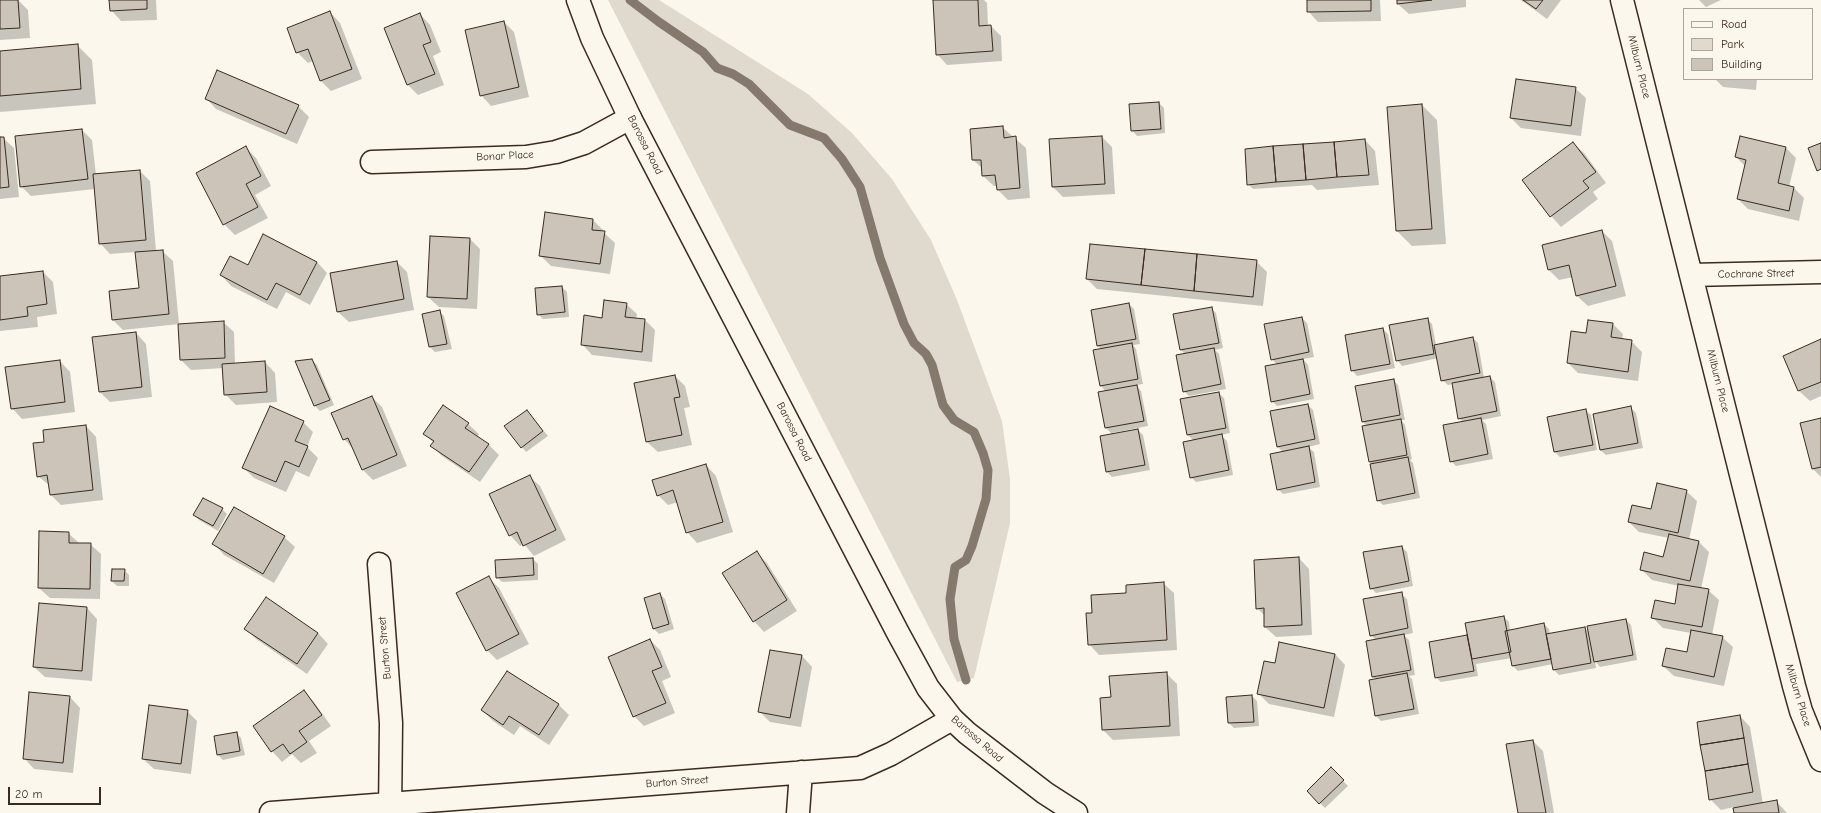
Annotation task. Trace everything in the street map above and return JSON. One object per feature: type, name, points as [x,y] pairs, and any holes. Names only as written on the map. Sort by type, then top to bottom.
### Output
[{"type":"street","name":"Barossa Road","points":[[578,0],[592,38],[630,118],[928,688],[952,718],[992,753],[1045,794],[1076,813]]},
{"type":"street","name":"Milburn Place","points":[[1622,0],[1794,686],[1801,711],[1821,760]]},
{"type":"street","name":"Bonar Place","points":[[372,162],[526,157],[584,143],[630,118]]},
{"type":"street","name":"Cochrane Street","points":[[1691,275],[1821,272]]},
{"type":"street","name":"Burton Street","points":[[379,564],[391,723],[390,808]]},
{"type":"street","name":"Burton Street","points":[[271,813],[390,808],[860,768],[891,754],[952,718]]},
{"type":"street","points":[[798,813],[802,772]]},
{"type":"green space","points":[[608,0],[659,0],[808,94],[852,133],[892,179],[931,240],[957,300],[1002,421],[1010,479],[1010,523],[974,678],[957,682]]},
{"type":"building","points":[[0,0],[18,0],[20,28],[0,29]]},
{"type":"building","points":[[109,0],[147,0],[147,9],[110,11]]},
{"type":"building","points":[[933,0],[978,0],[979,26],[991,25],[993,51],[936,55]]},
{"type":"building","points":[[1307,0],[1371,0],[1371,11],[1307,12]]},
{"type":"building","points":[[1397,0],[1432,0],[1397,4]]},
{"type":"building","points":[[1523,0],[1543,0],[1536,9]]},
{"type":"building","points":[[330,11],[352,69],[320,81],[308,49],[296,53],[287,28]]},
{"type":"building","points":[[420,13],[431,42],[423,45],[435,74],[407,85],[384,28]]},
{"type":"building","points":[[504,21],[519,87],[480,96],[465,30]]},
{"type":"building","points":[[78,44],[81,89],[0,96],[0,51]]},
{"type":"building","points":[[217,70],[299,105],[286,134],[205,99]]},
{"type":"building","points":[[1516,79],[1576,87],[1571,126],[1510,118]]},
{"type":"building","points":[[1159,102],[1161,129],[1131,131],[1129,104]]},
{"type":"building","points":[[1422,104],[1432,229],[1396,231],[1387,107]]},
{"type":"building","points":[[1003,126],[1004,138],[1016,136],[1020,188],[997,190],[995,175],[982,176],[981,160],[972,160],[970,129]]},
{"type":"building","points":[[82,129],[88,179],[20,187],[15,136]]},
{"type":"building","points":[[1102,136],[1105,184],[1052,187],[1049,139]]},
{"type":"building","points":[[1740,136],[1786,147],[1778,183],[1794,187],[1789,211],[1737,199],[1746,160],[1735,157]]},
{"type":"building","points":[[0,137],[4,137],[9,187],[0,188]]},
{"type":"building","points":[[1365,139],[1369,175],[1337,177],[1334,142]]},
{"type":"building","points":[[1334,142],[1337,177],[1306,180],[1303,144]]},
{"type":"building","points":[[1573,142],[1596,172],[1583,181],[1589,188],[1550,217],[1522,180]]},
{"type":"building","points":[[1821,143],[1821,169],[1817,171],[1808,148]]},
{"type":"building","points":[[1303,144],[1306,180],[1276,182],[1273,146]]},
{"type":"building","points":[[246,146],[261,176],[246,184],[258,207],[223,225],[196,173]]},
{"type":"building","points":[[1273,146],[1276,182],[1247,185],[1245,149]]},
{"type":"building","points":[[140,170],[146,240],[99,244],[93,174]]},
{"type":"building","points":[[545,212],[593,219],[592,230],[605,231],[600,264],[539,256]]},
{"type":"building","points":[[1602,230],[1616,286],[1576,296],[1569,265],[1548,270],[1542,245]]},
{"type":"building","points":[[263,234],[317,262],[300,295],[276,283],[267,300],[220,275],[230,256],[248,265]]},
{"type":"building","points":[[430,236],[470,238],[467,299],[427,297]]},
{"type":"building","points":[[1090,244],[1145,249],[1141,285],[1086,279]]},
{"type":"building","points":[[1145,249],[1197,254],[1194,291],[1141,285]]},
{"type":"building","points":[[163,250],[169,314],[112,320],[109,291],[139,288],[135,252]]},
{"type":"building","points":[[1197,254],[1257,260],[1253,297],[1194,291]]},
{"type":"building","points":[[397,261],[404,299],[337,312],[330,273]]},
{"type":"building","points":[[43,271],[47,304],[27,307],[28,316],[0,320],[0,276]]},
{"type":"building","points":[[562,286],[565,312],[537,315],[535,288]]},
{"type":"building","points":[[604,300],[627,303],[625,317],[645,319],[642,352],[581,345],[584,315],[602,318]]},
{"type":"building","points":[[1129,303],[1136,339],[1097,346],[1091,310]]},
{"type":"building","points":[[1212,307],[1219,343],[1180,350],[1173,314]]},
{"type":"building","points":[[440,310],[447,344],[429,347],[422,314]]},
{"type":"building","points":[[1302,317],[1309,352],[1271,360],[1264,324]]},
{"type":"building","points":[[1428,318],[1434,354],[1396,361],[1389,325]]},
{"type":"building","points":[[1588,320],[1613,323],[1611,337],[1632,340],[1628,372],[1567,363],[1571,331],[1586,333]]},
{"type":"building","points":[[224,321],[225,358],[180,360],[178,324]]},
{"type":"building","points":[[1383,328],[1390,364],[1351,371],[1345,335]]},
{"type":"building","points":[[136,332],[142,387],[99,392],[92,337]]},
{"type":"building","points":[[1473,337],[1480,373],[1441,381],[1434,345]]},
{"type":"building","points":[[1821,339],[1821,382],[1798,391],[1783,356]]},
{"type":"building","points":[[1132,343],[1138,379],[1100,386],[1093,350]]},
{"type":"building","points":[[1214,348],[1221,384],[1183,392],[1176,355]]},
{"type":"building","points":[[312,359],[330,400],[314,406],[295,361]]},
{"type":"building","points":[[1303,359],[1310,394],[1271,402],[1265,366]]},
{"type":"building","points":[[60,360],[65,402],[11,409],[5,367]]},
{"type":"building","points":[[265,361],[267,392],[224,395],[222,364]]},
{"type":"building","points":[[675,375],[680,397],[674,398],[682,435],[646,442],[634,383]]},
{"type":"building","points":[[1490,376],[1497,411],[1458,419],[1452,383]]},
{"type":"building","points":[[1394,379],[1400,415],[1362,422],[1355,386]]},
{"type":"building","points":[[1137,385],[1144,421],[1105,428],[1098,392]]},
{"type":"building","points":[[1219,392],[1226,428],[1187,435],[1180,399]]},
{"type":"building","points":[[372,396],[397,455],[362,470],[348,438],[343,440],[331,413]]},
{"type":"building","points":[[1308,404],[1315,439],[1277,447],[1270,411]]},
{"type":"building","points":[[443,405],[469,423],[465,428],[489,444],[469,472],[430,446],[434,441],[423,434]]},
{"type":"building","points":[[270,406],[304,421],[295,441],[308,446],[299,467],[285,461],[276,482],[242,468]]},
{"type":"building","points":[[1631,406],[1638,443],[1600,450],[1593,414]]},
{"type":"building","points":[[1586,409],[1593,445],[1554,452],[1547,417]]},
{"type":"building","points":[[527,410],[543,431],[521,448],[504,426]]},
{"type":"building","points":[[1481,418],[1488,454],[1450,462],[1443,425]]},
{"type":"building","points":[[1821,418],[1821,467],[1812,469],[1800,423]]},
{"type":"building","points":[[1401,419],[1407,455],[1369,462],[1362,426]]},
{"type":"building","points":[[86,425],[93,490],[50,495],[47,475],[37,477],[33,443],[44,442],[43,430]]},
{"type":"building","points":[[1138,429],[1145,465],[1106,472],[1100,436]]},
{"type":"building","points":[[1222,434],[1229,470],[1190,478],[1183,442]]},
{"type":"building","points":[[1309,446],[1315,482],[1277,490],[1270,454]]},
{"type":"building","points":[[1408,457],[1415,493],[1377,501],[1370,464]]},
{"type":"building","points":[[706,464],[723,522],[686,533],[673,490],[657,496],[652,480]]},
{"type":"building","points":[[530,475],[556,530],[523,546],[517,532],[509,536],[489,494]]},
{"type":"building","points":[[1657,483],[1687,490],[1678,533],[1628,522],[1632,505],[1651,509]]},
{"type":"building","points":[[203,498],[223,508],[213,526],[193,515]]},
{"type":"building","points":[[234,507],[285,536],[263,574],[212,544]]},
{"type":"building","points":[[39,531],[69,532],[69,543],[91,543],[90,589],[38,588]]},
{"type":"building","points":[[1669,534],[1699,541],[1690,581],[1640,570],[1644,552],[1663,557]]},
{"type":"building","points":[[1402,546],[1409,581],[1370,589],[1363,552]]},
{"type":"building","points":[[757,551],[787,600],[753,622],[722,573]]},
{"type":"building","points":[[1299,557],[1302,625],[1264,627],[1264,608],[1256,609],[1254,560]]},
{"type":"building","points":[[533,558],[534,575],[496,578],[495,560]]},
{"type":"building","points":[[112,569],[125,569],[124,581],[111,581]]},
{"type":"building","points":[[489,576],[519,634],[486,651],[456,593]]},
{"type":"building","points":[[1164,582],[1167,640],[1088,645],[1086,613],[1092,613],[1091,595],[1126,593],[1126,585]]},
{"type":"building","points":[[1678,584],[1709,589],[1702,627],[1651,618],[1655,600],[1675,604]]},
{"type":"building","points":[[1402,592],[1408,628],[1370,636],[1363,599]]},
{"type":"building","points":[[660,593],[669,624],[653,629],[644,598]]},
{"type":"building","points":[[266,597],[318,633],[297,664],[244,629]]},
{"type":"building","points":[[39,603],[87,607],[82,671],[33,667]]},
{"type":"building","points":[[1504,616],[1511,652],[1472,659],[1465,623]]},
{"type":"building","points":[[1626,619],[1633,655],[1594,662],[1587,626]]},
{"type":"building","points":[[1544,623],[1551,659],[1512,666],[1505,631]]},
{"type":"building","points":[[1585,627],[1591,663],[1553,670],[1546,634]]},
{"type":"building","points":[[1691,630],[1723,636],[1714,677],[1662,666],[1666,648],[1687,652]]},
{"type":"building","points":[[1404,634],[1411,670],[1372,677],[1366,641]]},
{"type":"building","points":[[1467,635],[1474,671],[1435,678],[1429,642]]},
{"type":"building","points":[[650,639],[662,667],[652,671],[666,703],[633,717],[608,657]]},
{"type":"building","points":[[1279,642],[1335,654],[1324,708],[1257,694],[1264,661],[1275,663]]},
{"type":"building","points":[[770,650],[802,655],[790,718],[758,712]]},
{"type":"building","points":[[507,671],[559,704],[539,735],[509,716],[503,725],[481,710]]},
{"type":"building","points":[[1167,672],[1170,726],[1102,730],[1100,698],[1111,697],[1109,676]]},
{"type":"building","points":[[1407,673],[1414,709],[1375,716],[1369,680]]},
{"type":"building","points":[[304,690],[322,715],[299,731],[307,742],[290,754],[283,744],[271,752],[253,726]]},
{"type":"building","points":[[29,692],[70,696],[63,763],[23,759]]},
{"type":"building","points":[[1252,695],[1254,722],[1228,723],[1226,697]]},
{"type":"building","points":[[149,705],[188,710],[181,764],[142,759]]},
{"type":"building","points":[[1740,715],[1744,738],[1700,745],[1697,722]]},
{"type":"building","points":[[237,732],[240,751],[217,755],[214,736]]},
{"type":"building","points":[[1744,738],[1748,764],[1705,771],[1700,745]]},
{"type":"building","points":[[1533,740],[1546,813],[1518,813],[1506,744]]},
{"type":"building","points":[[1748,764],[1753,792],[1709,800],[1705,771]]},
{"type":"building","points":[[1331,767],[1344,780],[1319,804],[1307,791]]},
{"type":"building","points":[[1777,800],[1779,813],[1734,813],[1733,808]]},
{"type":"waterway","points":[[630,0],[703,52],[717,68],[733,74],[749,84],[790,125],[824,138],[842,159],[860,187],[880,258],[904,324],[914,343],[926,354],[932,365],[943,405],[954,420],[974,432],[988,470],[986,499],[972,546],[966,560],[955,567],[950,599],[954,639],[966,680]]}]
